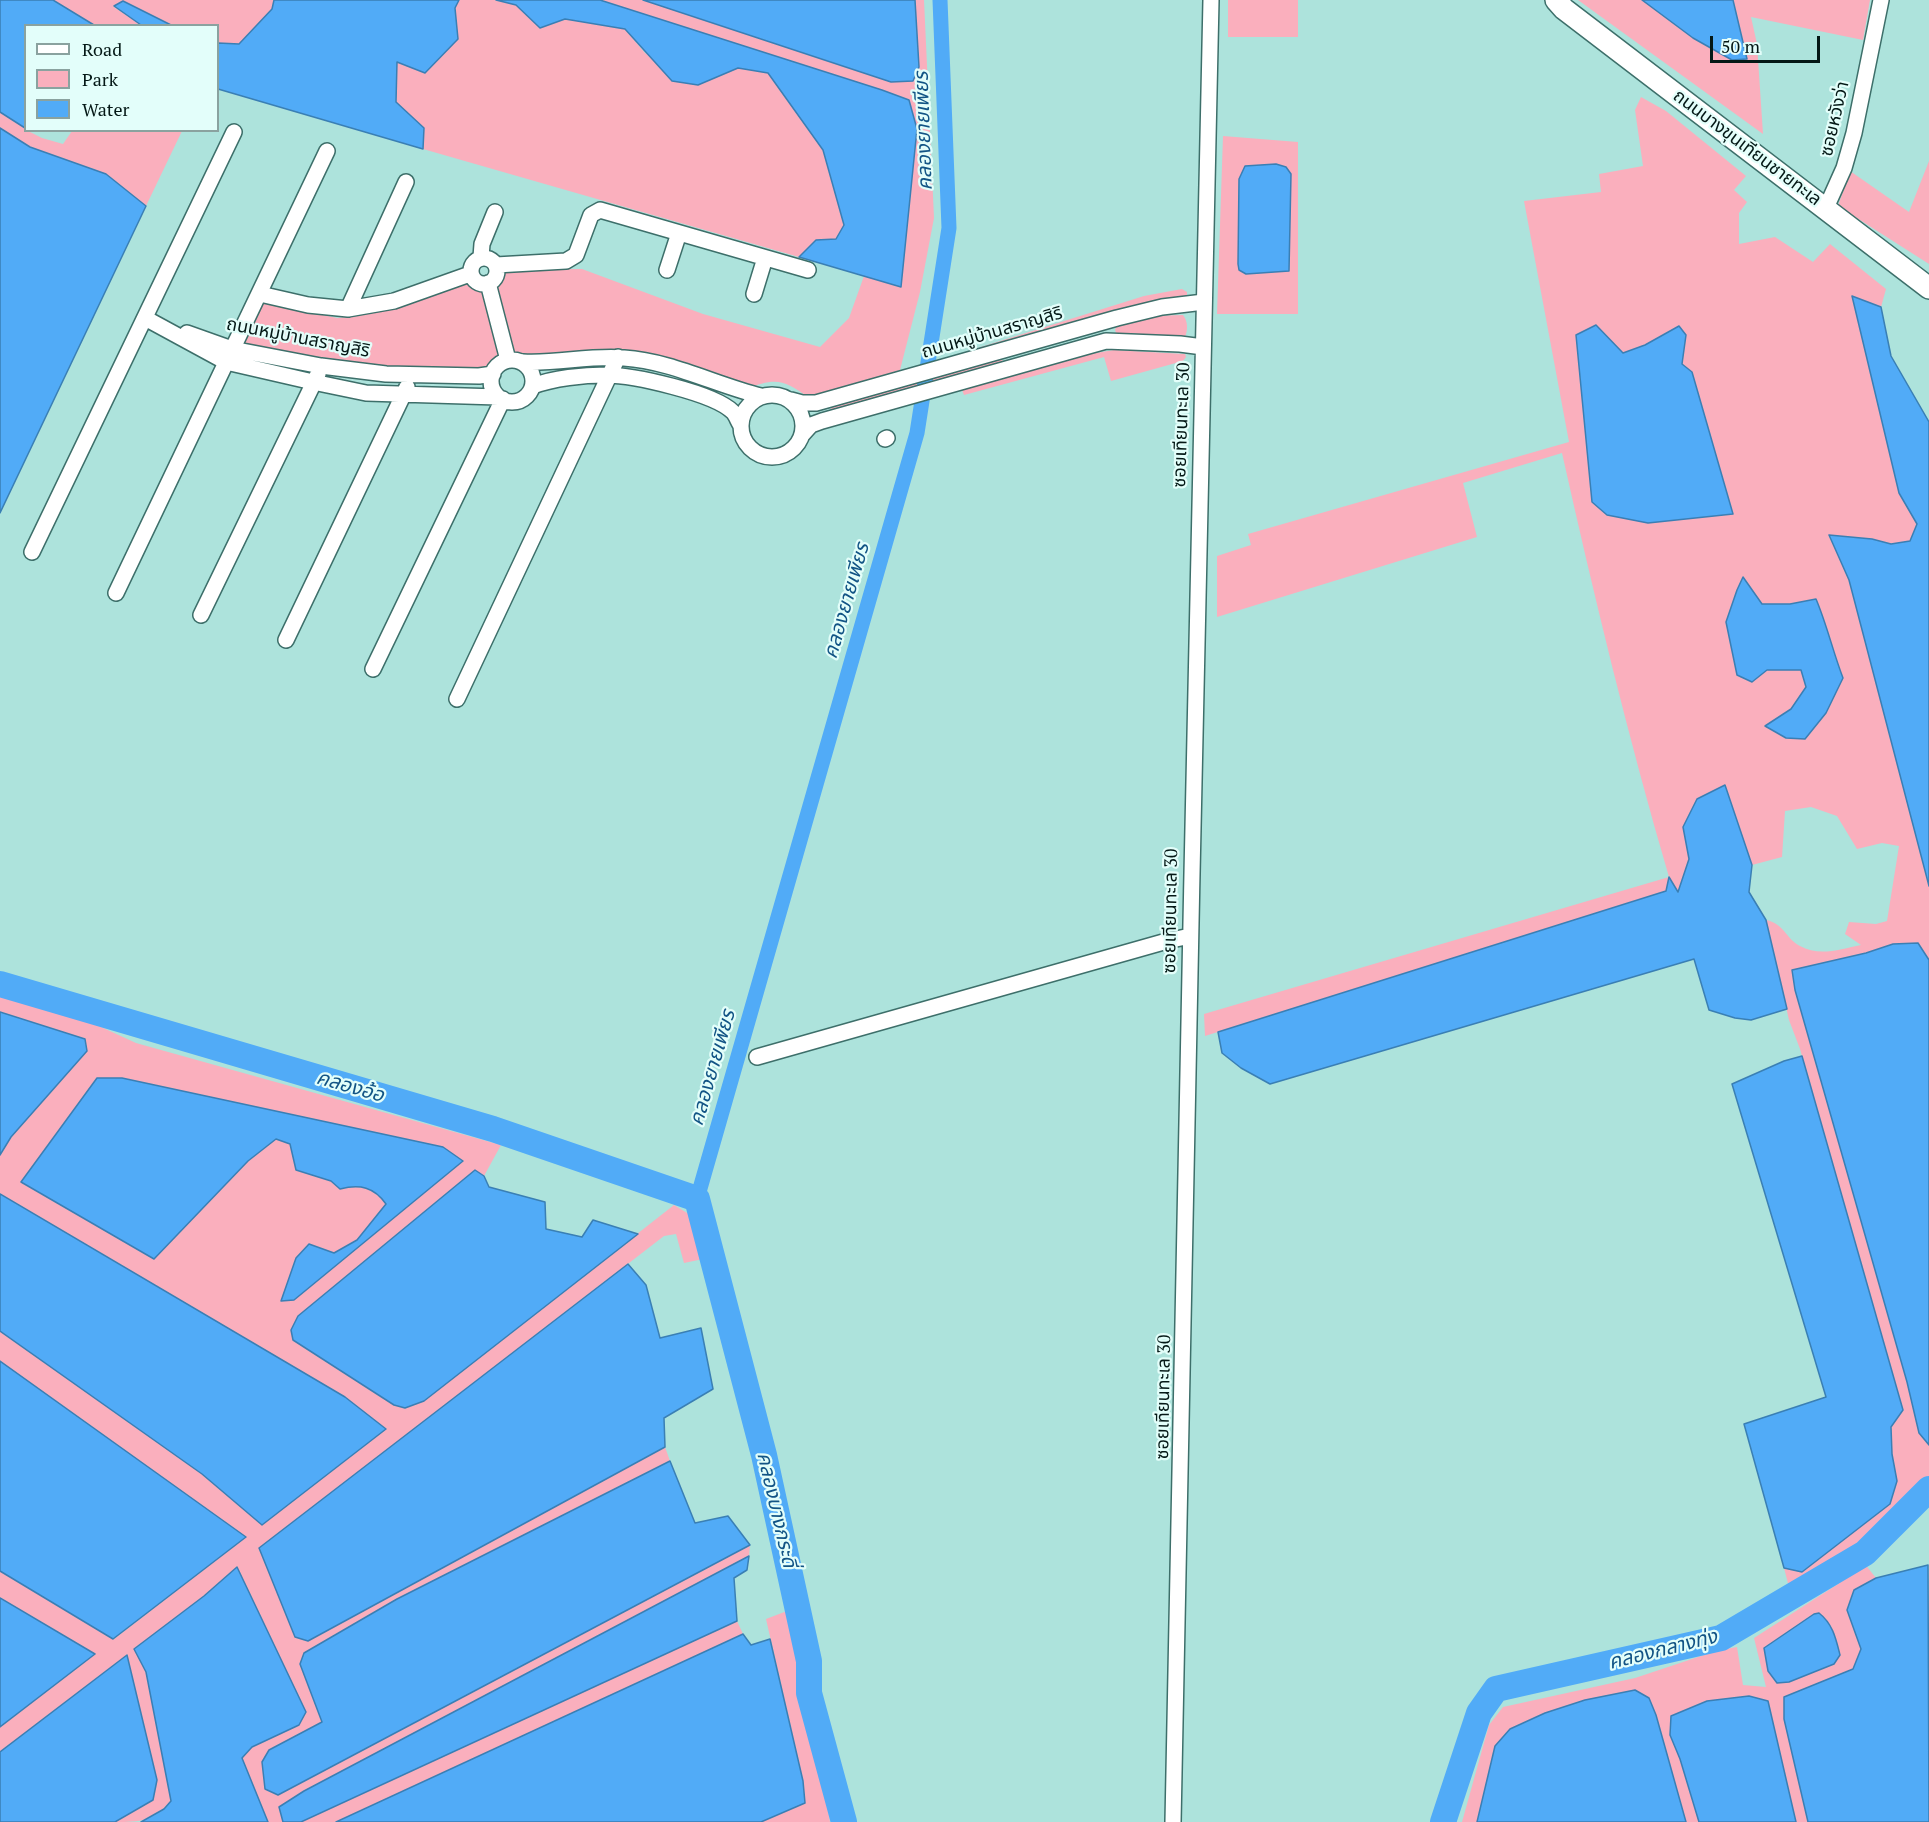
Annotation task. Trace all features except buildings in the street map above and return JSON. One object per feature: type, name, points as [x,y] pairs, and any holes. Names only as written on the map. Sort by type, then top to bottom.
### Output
[{"type":"main road","name":"ถนนบางขุนเทียนชายทะเล","points":[[1544,0],[1560,4],[1929,288]]},
{"type":"street","name":"ซอยเทียนทะเล 30","points":[[1173,1822],[1180,1575],[1190,936],[1211,0]]},
{"type":"street","name":"ซอยหวังว่า","points":[[1826,208],[1844,168],[1881,0]]},
{"type":"street","points":[[32,552],[234,132]]},
{"type":"street","points":[[116,593],[229,355],[261,294],[327,151]]},
{"type":"street","points":[[348,309],[406,182]]},
{"type":"street","points":[[496,265],[566,261],[576,255],[591,215],[600,210],[808,270]]},
{"type":"street","points":[[481,257],[482,244],[495,212]]},
{"type":"street","points":[[667,270],[679,232]]},
{"type":"street","points":[[481,257],[490,258],[496,265],[497,273],[495,278],[488,283],[479,284],[470,274],[470,270],[473,262],[481,257]]},
{"type":"street","points":[[754,294],[765,258]]},
{"type":"street","points":[[261,294],[308,305],[348,309],[394,301],[470,274]]},
{"type":"street","points":[[488,283],[516,361],[532,373],[533,386]]},
{"type":"street","name":"ถนนหมู่บ้านสราญสิริ","points":[[791,400],[816,403],[1111,320],[1162,307],[1204,302]]},
{"type":"street","name":"ถนนหมู่บ้านสราญสิริ","points":[[145,318],[229,355],[314,382],[366,393],[501,398]]},
{"type":"street","points":[[1111,320],[1108,329],[1111,337],[1120,342]]},
{"type":"street","points":[[761,396],[749,404],[743,413],[742,435],[747,444],[762,456],[782,456],[798,444],[811,425],[1106,341],[1203,347]]},
{"type":"street","points":[[1008,349],[1013,368]]},
{"type":"street","name":"ถนนหมู่บ้านสราญสิริ","points":[[229,355],[386,374],[479,376],[493,374]]},
{"type":"street","points":[[741,424],[733,412],[716,402],[632,377],[611,376],[545,382],[533,386],[525,398],[512,402],[501,398],[492,385],[493,374],[498,366],[516,361],[542,363],[591,356],[618,357],[667,366],[761,396],[778,394],[791,400],[802,415],[802,435]]},
{"type":"street","points":[[457,699],[618,357]]},
{"type":"street","points":[[201,615],[321,366]]},
{"type":"street","points":[[286,640],[414,373]]},
{"type":"street","points":[[373,669],[501,398]]},
{"type":"street","points":[[757,1057],[1167,940],[1190,936]]},
{"type":"green space","points":[[53,0],[274,0],[272,9],[239,45],[219,43],[219,24],[169,24],[123,1],[114,7],[140,24],[92,24]]},
{"type":"green space","points":[[459,0],[496,0],[516,5],[540,27],[565,19],[625,29],[645,53],[698,85],[738,68],[768,73],[823,150],[844,225],[836,240],[816,240],[799,257],[423,149],[424,128],[396,102],[397,61],[458,40],[455,7]]},
{"type":"green space","points":[[600,0],[643,0],[891,82],[919,67],[915,0],[924,0],[934,218],[920,292],[900,370],[809,398],[785,383],[764,383],[745,389],[711,372],[656,358],[531,359],[515,353],[499,357],[487,368],[462,371],[417,370],[247,347],[244,341],[260,301],[337,318],[358,316],[465,282],[474,289],[496,290],[505,270],[582,269],[703,314],[820,347],[849,318],[864,276],[901,287],[882,90]]},
{"type":"green space","points":[[1228,0],[1298,0],[1298,37],[1228,37]]},
{"type":"green space","points":[[1578,0],[1642,0],[1693,38],[1737,15],[1733,0],[1870,0],[1863,40],[1751,17],[1757,44],[1763,134]]},
{"type":"green space","points":[[1641,97],[1666,111],[1746,176],[1734,190],[1747,202],[1739,213],[1739,244],[1775,237],[1813,262],[1830,244],[1886,289],[1881,307],[1852,297],[1899,493],[1917,524],[1910,541],[1892,544],[1872,539],[1829,536],[1849,579],[1929,886],[1929,960],[1918,943],[1893,944],[1866,953],[1792,970],[1795,990],[1907,1382],[1919,1433],[1929,1445],[1929,1477],[1889,1518],[1808,1581],[1790,1591],[1784,1568],[1802,1572],[1897,1481],[1892,1454],[1891,1427],[1903,1410],[1800,1049],[1789,1020],[1766,920],[1777,925],[1795,943],[1807,949],[1822,952],[1861,945],[1845,934],[1849,922],[1876,924],[1887,921],[1899,846],[1882,843],[1857,849],[1837,816],[1811,807],[1785,811],[1782,857],[1752,865],[1725,786],[1683,827],[1689,859],[1678,893],[1669,877],[1626,719],[1562,453],[1463,483],[1477,537],[1217,617],[1217,556],[1251,545],[1248,534],[1569,442],[1524,201],[1601,192],[1599,174],[1643,166],[1635,110]],"holes":[[[1596,325],[1623,353],[1645,345],[1679,326],[1682,364],[1692,372],[1732,514]],[[1743,578],[1762,604],[1790,604],[1815,599],[1843,679],[1791,709],[1806,687],[1801,670],[1767,670]]]},
{"type":"green space","points":[[0,112],[24,127],[24,132],[63,144],[71,132],[182,132],[146,206],[106,174],[30,147],[0,128]]},
{"type":"green space","points":[[1223,136],[1298,142],[1298,314],[1217,314]]},
{"type":"green space","points":[[1929,161],[1929,264],[1838,206],[1850,171],[1909,212]]},
{"type":"green space","points":[[1182,289],[1187,292],[1187,298],[1070,325],[946,358],[1144,296]]},
{"type":"green space","points":[[1183,315],[1187,329],[1185,337],[1181,338],[1145,337],[1134,333],[1129,338],[1117,335],[1115,330],[1117,325],[1147,316]]},
{"type":"green space","points":[[1114,350],[1185,354],[1186,357],[1183,361],[1111,381],[1104,357],[964,395],[962,390],[1090,354]]},
{"type":"green space","points":[[1002,359],[1003,362],[833,412],[830,407]]},
{"type":"green space","points":[[1669,877],[1666,891],[1205,1036],[1204,1014]]},
{"type":"green space","points":[[0,993],[77,1016],[136,1043],[501,1145],[484,1176],[475,1170],[298,1316],[405,1408],[424,1401],[674,1205],[692,1216],[703,1259],[684,1263],[676,1234],[664,1236],[260,1548],[295,1637],[308,1641],[665,1447],[670,1461],[397,1599],[304,1653],[300,1664],[322,1723],[269,1750],[278,1794],[750,1545],[749,1556],[304,1791],[279,1807],[283,1822],[268,1822],[242,1758],[252,1747],[299,1725],[236,1568],[204,1596],[134,1649],[146,1672],[171,1801],[158,1813],[139,1821],[115,1822],[153,1800],[127,1655],[0,1752],[0,1727],[95,1654],[0,1598],[0,1571],[114,1639],[246,1537],[0,1361],[0,1331],[202,1474],[262,1525],[386,1429],[345,1397],[0,1194],[0,1155],[11,1137],[87,1050],[85,1039],[0,1012]],"holes":[[[122,1078],[443,1147],[462,1161],[282,1301],[296,1258],[309,1244],[334,1253],[357,1240],[386,1204],[366,1188],[340,1189],[331,1181],[296,1170],[290,1143],[276,1139],[248,1161],[154,1259]]]},
{"type":"green space","points":[[1864,1563],[1876,1578],[1854,1590],[1847,1610],[1861,1649],[1853,1669],[1784,1697],[1784,1719],[1808,1822],[1796,1822],[1768,1701],[1670,1735],[1680,1759],[1699,1822],[1686,1822],[1656,1715],[1649,1698],[1635,1690],[1585,1700],[1545,1713],[1510,1729],[1495,1746],[1477,1822],[1462,1822],[1489,1725],[1503,1707],[1635,1678],[1716,1651],[1737,1647],[1743,1685],[1766,1687],[1754,1638],[1838,1584]]},
{"type":"green space","points":[[787,1611],[820,1761],[830,1822],[761,1822],[805,1802],[803,1781],[766,1619]]},
{"type":"green space","points":[[737,1621],[743,1634],[336,1822],[301,1822]]},
{"type":"water","points":[[0,0],[53,0],[92,24],[24,24],[24,127],[0,112]]},
{"type":"water","points":[[274,0],[459,0],[455,8],[458,39],[425,73],[397,62],[396,102],[424,128],[423,149],[219,89],[219,43],[239,44],[272,9]]},
{"type":"water","points":[[496,0],[600,0],[909,100],[917,129],[901,287],[799,257],[816,240],[836,239],[844,225],[823,150],[768,73],[738,68],[698,85],[672,81],[625,29],[565,19],[540,28],[516,5]]},
{"type":"water","points":[[643,0],[915,0],[919,67],[913,81],[891,82]]},
{"type":"water","points":[[1642,0],[1733,0],[1747,59],[1732,60],[1693,38]]},
{"type":"water","points":[[123,1],[169,24],[140,24],[114,6]]},
{"type":"water","points":[[0,128],[30,147],[106,174],[146,206],[0,513]]},
{"type":"water","points":[[1276,164],[1286,167],[1291,174],[1289,271],[1246,274],[1239,270],[1238,264],[1239,179],[1245,166]]},
{"type":"water","points":[[1852,296],[1881,307],[1891,356],[1929,422],[1929,886],[1849,580],[1829,535],[1872,539],[1891,544],[1910,541],[1917,524],[1899,493]]},
{"type":"water","points":[[1596,325],[1623,353],[1645,345],[1679,326],[1686,335],[1682,364],[1692,372],[1733,514],[1648,523],[1607,515],[1592,502],[1576,335]]},
{"type":"water","points":[[1743,577],[1762,604],[1790,604],[1816,599],[1820,609],[1843,678],[1826,713],[1805,739],[1786,738],[1765,726],[1791,709],[1806,687],[1801,670],[1767,670],[1752,682],[1737,675],[1726,622]]},
{"type":"water","points":[[1725,785],[1752,865],[1749,892],[1766,920],[1787,1009],[1751,1020],[1709,1010],[1694,959],[1270,1084],[1241,1068],[1222,1053],[1218,1032],[1666,891],[1669,877],[1678,892],[1689,859],[1683,827],[1697,799]]},
{"type":"water","points":[[1918,943],[1929,960],[1929,1445],[1919,1433],[1907,1382],[1795,990],[1792,970],[1866,953],[1893,944]]},
{"type":"water","points":[[0,1012],[85,1039],[87,1051],[11,1137],[0,1155]]},
{"type":"water","points":[[1802,1056],[1903,1410],[1891,1427],[1892,1454],[1897,1481],[1890,1504],[1802,1572],[1784,1568],[1744,1424],[1826,1397],[1732,1084],[1784,1061]]},
{"type":"water","points":[[97,1078],[122,1078],[443,1147],[463,1161],[294,1300],[281,1301],[296,1258],[309,1244],[334,1253],[357,1240],[386,1204],[377,1194],[366,1188],[340,1189],[331,1181],[296,1170],[290,1144],[276,1139],[248,1161],[154,1259],[21,1182]]},
{"type":"water","points":[[475,1170],[484,1176],[489,1187],[545,1202],[546,1229],[582,1237],[593,1220],[638,1234],[424,1401],[405,1408],[394,1405],[293,1340],[291,1330],[298,1316]]},
{"type":"water","points":[[0,1194],[345,1397],[386,1429],[262,1525],[202,1474],[0,1331]]},
{"type":"water","points":[[628,1264],[646,1285],[660,1338],[701,1328],[713,1389],[664,1418],[665,1447],[308,1641],[295,1637],[259,1548]]},
{"type":"water","points":[[0,1361],[246,1537],[113,1639],[0,1571]]},
{"type":"water","points":[[670,1461],[695,1523],[728,1516],[750,1545],[278,1795],[265,1789],[262,1762],[269,1750],[322,1722],[300,1664],[304,1653],[397,1599]]},
{"type":"water","points":[[749,1556],[747,1570],[734,1578],[737,1621],[301,1822],[283,1822],[279,1807],[304,1791]]},
{"type":"water","points":[[1928,1565],[1929,1822],[1808,1822],[1784,1719],[1784,1697],[1853,1669],[1861,1649],[1847,1610],[1854,1590],[1876,1578]]},
{"type":"water","points":[[237,1567],[306,1712],[299,1725],[252,1747],[242,1758],[268,1822],[141,1822],[164,1809],[171,1801],[146,1672],[134,1649],[204,1596]]},
{"type":"water","points":[[0,1598],[95,1654],[0,1727]]},
{"type":"water","points":[[1819,1613],[1831,1627],[1840,1655],[1834,1664],[1789,1682],[1777,1683],[1768,1671],[1764,1648],[1814,1614]]},
{"type":"water","points":[[743,1634],[751,1645],[770,1639],[803,1781],[805,1803],[761,1822],[336,1822]]},
{"type":"water","points":[[127,1655],[157,1780],[153,1800],[115,1822],[0,1822],[0,1752]]},
{"type":"water","points":[[1635,1690],[1649,1698],[1656,1715],[1686,1822],[1477,1822],[1495,1746],[1510,1729],[1545,1713],[1585,1700]]},
{"type":"water","points":[[1749,1696],[1768,1701],[1796,1822],[1699,1822],[1680,1759],[1670,1735],[1671,1716],[1707,1701]]},
{"type":"waterway","name":"คลองยายเพียร","points":[[697,1199],[917,433],[949,228],[940,0]]},
{"type":"waterway","name":"คลองอ้อ","points":[[0,984],[493,1129],[697,1199],[764,1455],[809,1661],[809,1693],[844,1822]]},
{"type":"waterway","name":"คลองกลางทุ่ง","points":[[1443,1822],[1479,1713],[1496,1689],[1721,1638],[1865,1553],[1929,1489]]},
{"type":"water label","name":"คลองบางกระดี่","points":[[776,1510]]}]
